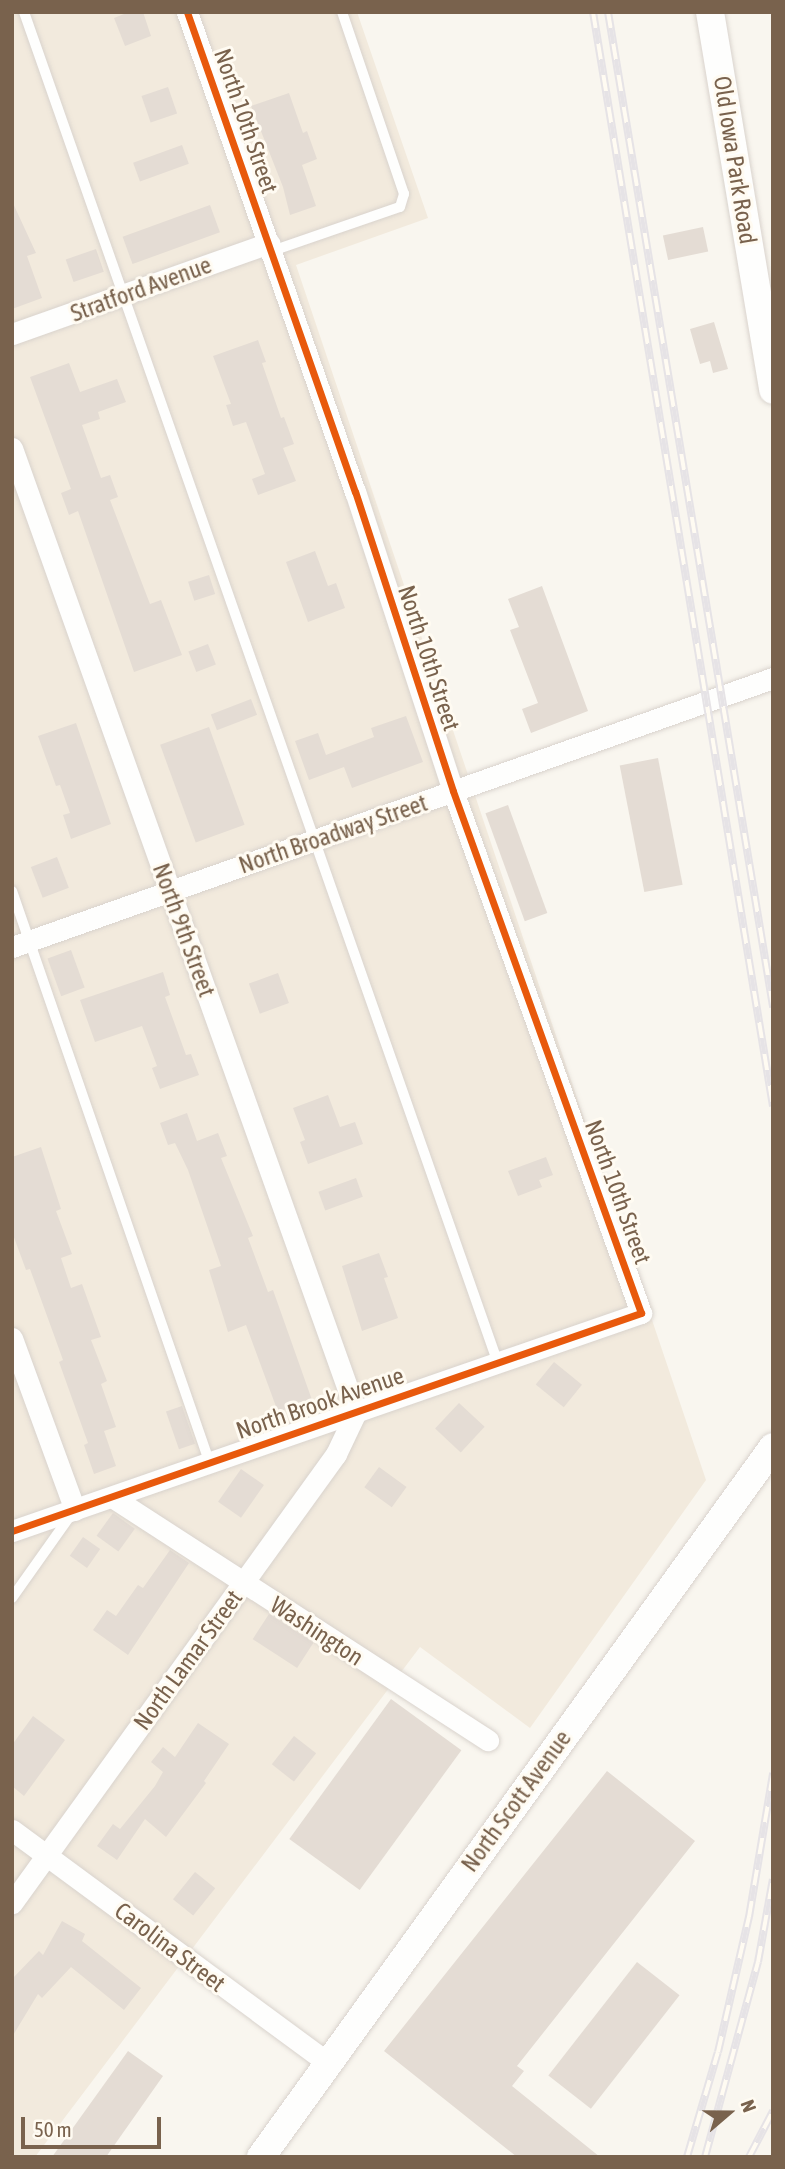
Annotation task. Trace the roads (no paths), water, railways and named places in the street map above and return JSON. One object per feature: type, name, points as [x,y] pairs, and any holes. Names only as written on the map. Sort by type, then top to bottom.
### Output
[{"type":"main road","name":"Old Iowa Park Road","points":[[710,12],[773,390]]},
{"type":"main road","name":"North Scott Avenue","points":[[261,2157],[773,1447]]},
{"type":"street","name":"North 10th Street","points":[[187,12],[270,247],[453,791],[641,1313]]},
{"type":"street","name":"Stratford Avenue","points":[[12,334],[270,247]]},
{"type":"street","name":"North 9th Street","points":[[12,448],[356,1412]]},
{"type":"street","name":"North Broadway Street","points":[[21,944],[773,678]]},
{"type":"street","name":"North Brook Avenue","points":[[12,1531],[641,1313]]},
{"type":"street","points":[[12,1338],[75,1510]]},
{"type":"street","name":"North Lamar Street","points":[[12,1903],[336,1454],[356,1412]]},
{"type":"street","name":"Washington","points":[[112,1497],[488,1740]]},
{"type":"street","name":"Carolina Street","points":[[12,1830],[328,2064]]},
{"type":"lane","points":[[24,12],[498,1363]]},
{"type":"lane","points":[[270,247],[400,207],[404,194],[342,12]]},
{"type":"lane","points":[[12,891],[21,944],[209,1461]]},
{"type":"lane","points":[[12,1598],[75,1510]]},
{"type":"railway","points":[[593,12],[773,1106]]},
{"type":"railway","points":[[608,12],[773,1007]]},
{"type":"railway","points":[[687,2157],[718,2052],[749,1917],[773,1773]]},
{"type":"railway","points":[[705,2157],[758,1962],[773,1879]]},
{"type":"railway","points":[[749,2157],[773,2111]]}]
